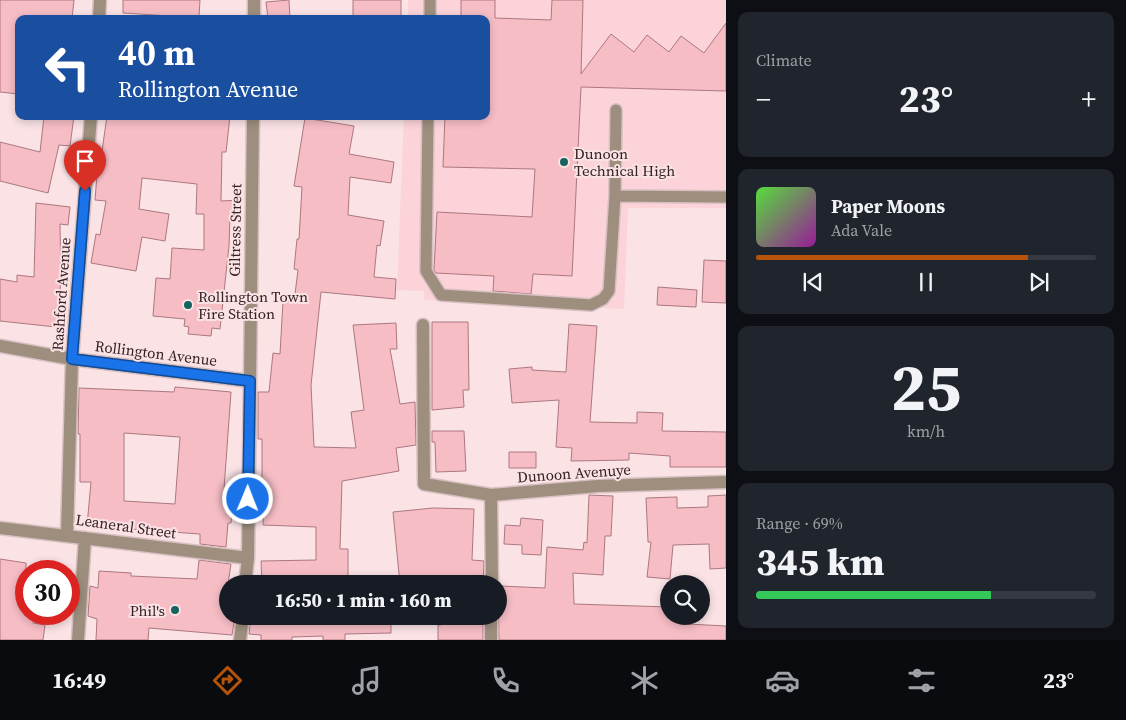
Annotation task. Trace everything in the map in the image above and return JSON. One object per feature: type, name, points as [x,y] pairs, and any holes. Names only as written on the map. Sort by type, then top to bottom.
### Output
[{"type":"street","points":[[99,15],[100,0]]},
{"type":"street","points":[[254,0],[254,15]]},
{"type":"street","name":"Rashford Avenue","points":[[67,535],[72,359],[91,120]]},
{"type":"street","name":"Giltress Street","points":[[246,575],[248,558],[253,120]]},
{"type":"street","name":"Dunoon Avenuye","points":[[423,325],[424,484],[491,495],[598,486],[726,482]]},
{"type":"street","name":"Rollington Avenue","points":[[0,346],[72,359],[250,381]]},
{"type":"street","points":[[491,495],[492,575]]},
{"type":"street","name":"Leaneral Street","points":[[0,528],[248,558]]},
{"type":"street","points":[[78,640],[85,538]]},
{"type":"street","points":[[240,640],[241,625]]},
{"type":"street","points":[[491,625],[491,640]]},
{"type":"lane","points":[[430,0],[430,15]]},
{"type":"lane","points":[[428,120],[426,271],[441,295],[591,305],[603,299],[609,291],[615,196],[616,110]]},
{"type":"lane","points":[[615,196],[726,197]]},
{"type":"shaded area","name":"Dunoon Technical High","points":[[408,0],[726,0],[726,208],[628,208],[624,309],[424,300],[424,291],[397,290],[404,120],[490,120],[490,15],[408,15]]},
{"type":"building","points":[[0,0],[74,0],[72,15],[15,15],[15,94],[0,92]]},
{"type":"building","points":[[123,0],[200,0],[199,15],[123,13]]},
{"type":"building","points":[[289,0],[290,15],[268,15],[266,2]]},
{"type":"building","points":[[353,0],[401,0],[401,15],[353,15]]},
{"type":"building","points":[[461,0],[495,0],[495,18],[551,20],[552,0],[583,0],[581,74],[611,34],[634,52],[647,35],[669,52],[681,36],[704,53],[726,23],[726,91],[581,87],[572,276],[533,274],[531,294],[493,291],[494,276],[436,273],[434,270],[437,212],[532,217],[535,169],[443,167],[445,120],[490,120],[490,15],[461,15]]},
{"type":"building","points":[[44,120],[73,120],[70,146],[59,145],[48,193],[0,181],[0,142],[40,152]]},
{"type":"building","points":[[106,120],[230,120],[226,152],[222,152],[221,201],[241,200],[241,216],[230,217],[229,246],[220,329],[212,328],[211,336],[188,334],[189,327],[184,326],[185,319],[153,316],[156,278],[170,279],[172,248],[204,250],[204,214],[196,214],[197,184],[142,178],[139,209],[169,214],[165,241],[142,237],[136,271],[91,263],[96,234],[100,235],[106,201],[95,200],[99,150],[102,151]]},
{"type":"building","points":[[305,120],[317,120],[354,126],[349,154],[394,162],[391,183],[350,177],[348,215],[384,221],[380,246],[377,245],[374,277],[396,279],[395,299],[321,292],[311,385],[314,447],[356,448],[351,412],[364,410],[353,325],[396,323],[397,349],[390,349],[400,404],[415,402],[416,445],[396,448],[399,471],[342,481],[340,549],[348,549],[348,575],[262,575],[261,561],[316,560],[316,527],[263,525],[265,480],[262,480],[262,439],[258,439],[258,392],[269,392],[273,353],[280,354],[283,301],[294,302],[298,270],[294,269],[297,239],[299,239],[302,187],[294,186]]},
{"type":"building","points":[[36,203],[70,207],[68,225],[60,224],[61,280],[56,327],[0,321],[0,279],[17,282],[17,275],[34,277]]},
{"type":"building","points":[[704,260],[726,261],[726,303],[702,302]]},
{"type":"building","points":[[658,287],[697,290],[696,307],[657,305]]},
{"type":"building","points":[[432,322],[468,322],[469,390],[463,390],[464,407],[432,410]]},
{"type":"building","points":[[569,324],[597,326],[590,422],[637,423],[637,412],[663,413],[662,431],[726,432],[726,467],[670,467],[670,456],[629,453],[629,460],[571,461],[572,448],[556,447],[559,400],[512,403],[509,369],[532,367],[532,370],[566,372]]},
{"type":"building","points":[[175,387],[231,392],[223,503],[233,504],[231,523],[228,523],[226,547],[200,544],[200,534],[87,526],[91,482],[80,482],[79,388],[174,392]],"holes":[[[124,433],[180,437],[175,504],[124,501]]]},
{"type":"building","points":[[432,431],[464,431],[466,471],[436,472],[435,442],[432,442]]},
{"type":"building","points":[[509,452],[536,452],[536,468],[509,468]]},
{"type":"building","points":[[589,495],[613,496],[611,536],[605,536],[603,575],[573,573],[574,604],[660,607],[660,625],[726,626],[726,640],[499,640],[499,625],[507,625],[507,586],[545,588],[547,547],[583,550],[584,542],[587,543]]},
{"type":"building","points":[[726,495],[726,568],[710,569],[709,544],[673,545],[670,575],[660,575],[660,578],[647,577],[651,542],[648,542],[646,498],[677,497],[677,508],[708,507],[708,496]]},
{"type":"building","points":[[433,508],[474,509],[472,560],[484,561],[483,575],[399,575],[393,512]]},
{"type":"building","points":[[521,518],[543,520],[541,555],[522,554],[522,545],[504,544],[505,525],[520,526]]},
{"type":"building","points":[[0,559],[15,561],[15,625],[45,625],[43,640],[0,640]]},
{"type":"building","points":[[199,560],[231,564],[229,575],[219,575],[219,625],[234,625],[232,635],[149,628],[148,640],[96,640],[97,619],[88,616],[90,586],[98,588],[99,571],[131,573],[131,576],[197,579]]},
{"type":"building","points":[[250,625],[391,625],[391,633],[345,634],[345,640],[323,640],[323,636],[292,637],[292,640],[261,640],[261,635],[249,634]]},
{"type":"building","points":[[438,625],[483,625],[483,640],[438,640]]},
{"type":"place","name":"Dunoon Technical High","points":[[564,162]]},
{"type":"place","name":"Rollington Town Fire Station","points":[[188,305]]},
{"type":"place","name":"Phil's","points":[[175,610]]},
{"type":"route","points":[[85,191],[72,359],[250,381],[248,499]]}]
